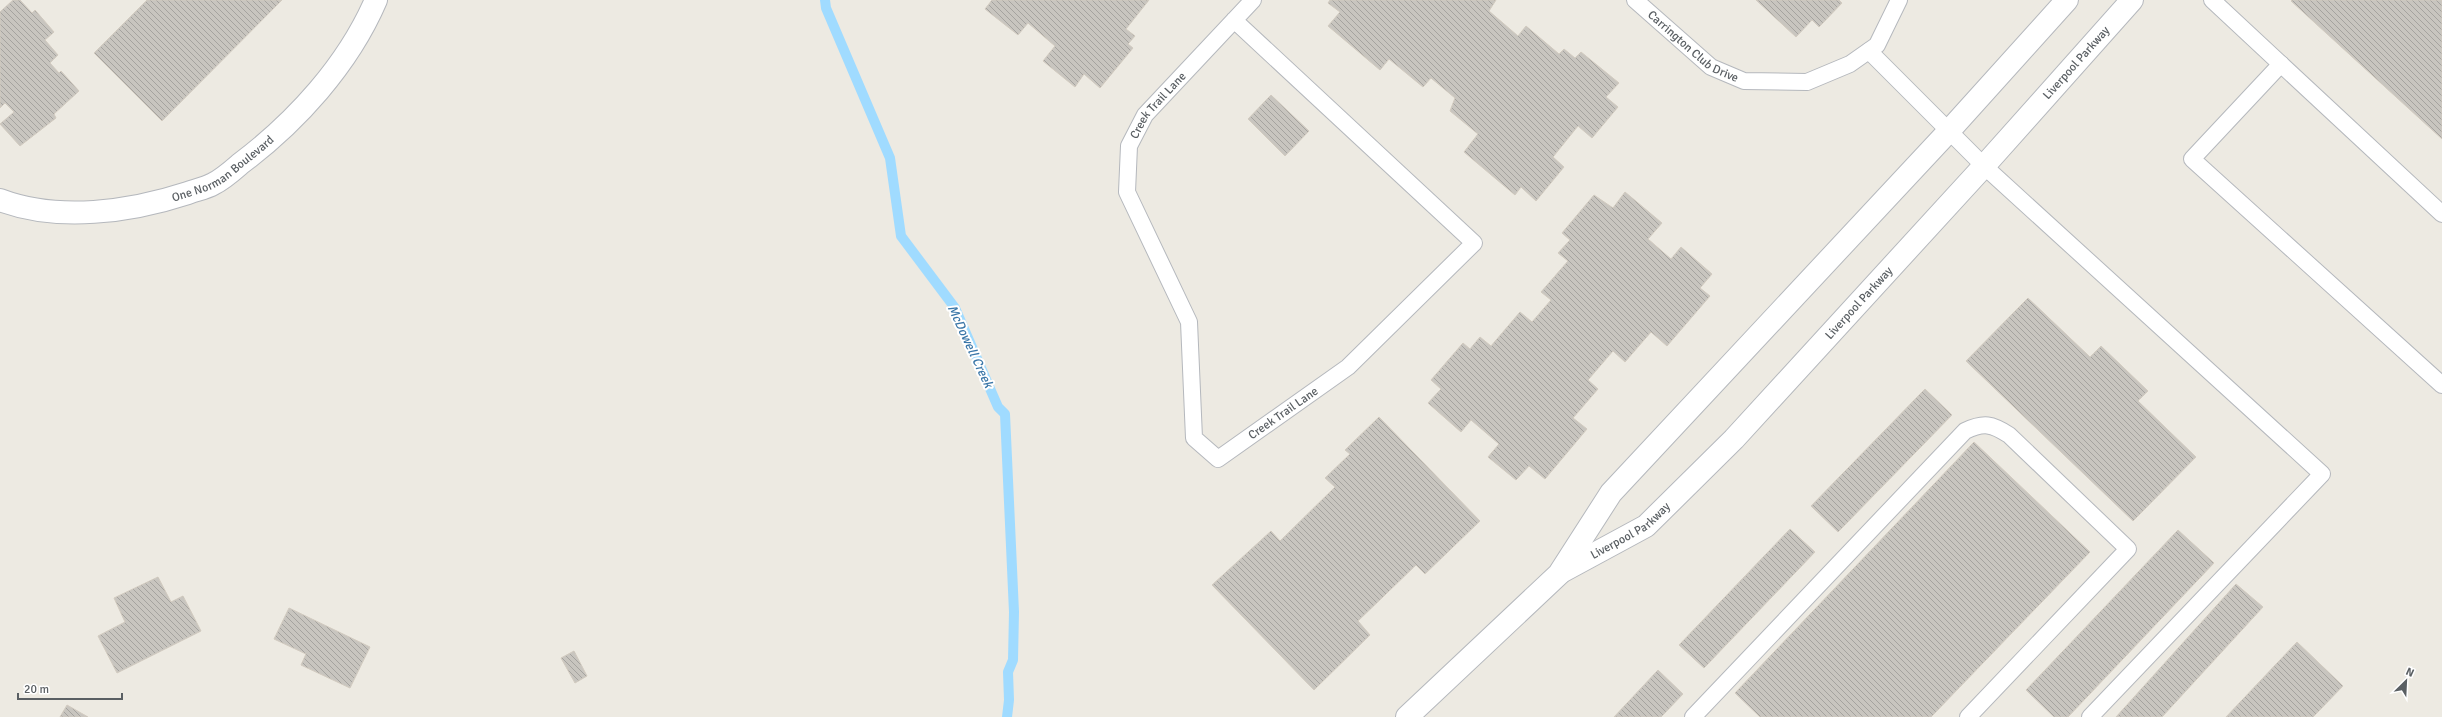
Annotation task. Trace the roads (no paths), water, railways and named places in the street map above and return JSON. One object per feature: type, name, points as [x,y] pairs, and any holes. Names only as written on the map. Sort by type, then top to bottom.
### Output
[{"type":"street","name":"One Norman Boulevard","points":[[0,200],[16,204],[74,212],[110,210],[164,201],[213,184],[271,141],[304,108],[362,28],[376,0]]},
{"type":"street","name":"Liverpool Parkway","points":[[1407,717],[1558,574],[1611,493],[1948,132],[2067,0]]},
{"type":"street","name":"Liverpool Parkway","points":[[1558,574],[1646,526],[1734,439],[1984,166],[2132,0]]},
{"type":"lane","name":"Creek Trail Lane","points":[[1234,20],[1474,243],[1348,367],[1218,459],[1194,438],[1189,322],[1126,192],[1129,146],[1145,115],[1252,0]]},
{"type":"lane","name":"Carrington Club Drive","points":[[1635,0],[1711,67],[1744,81],[1807,82],[1850,64],[1877,45],[1899,0]]},
{"type":"lane","points":[[2212,0],[2442,214]]},
{"type":"lane","points":[[1868,51],[1984,166],[2322,474],[2090,717]]},
{"type":"lane","points":[[2281,64],[2192,159],[2442,385]]},
{"type":"lane","points":[[1693,717],[1965,430],[1978,424],[1996,426],[2009,435],[2128,549],[1968,717]]},
{"type":"waterway","name":"McDowell Creek","points":[[825,0],[826,8],[890,158],[901,236],[955,308],[998,407],[1005,414],[1014,612],[1013,660],[1008,672],[1009,700],[1007,717]]}]
